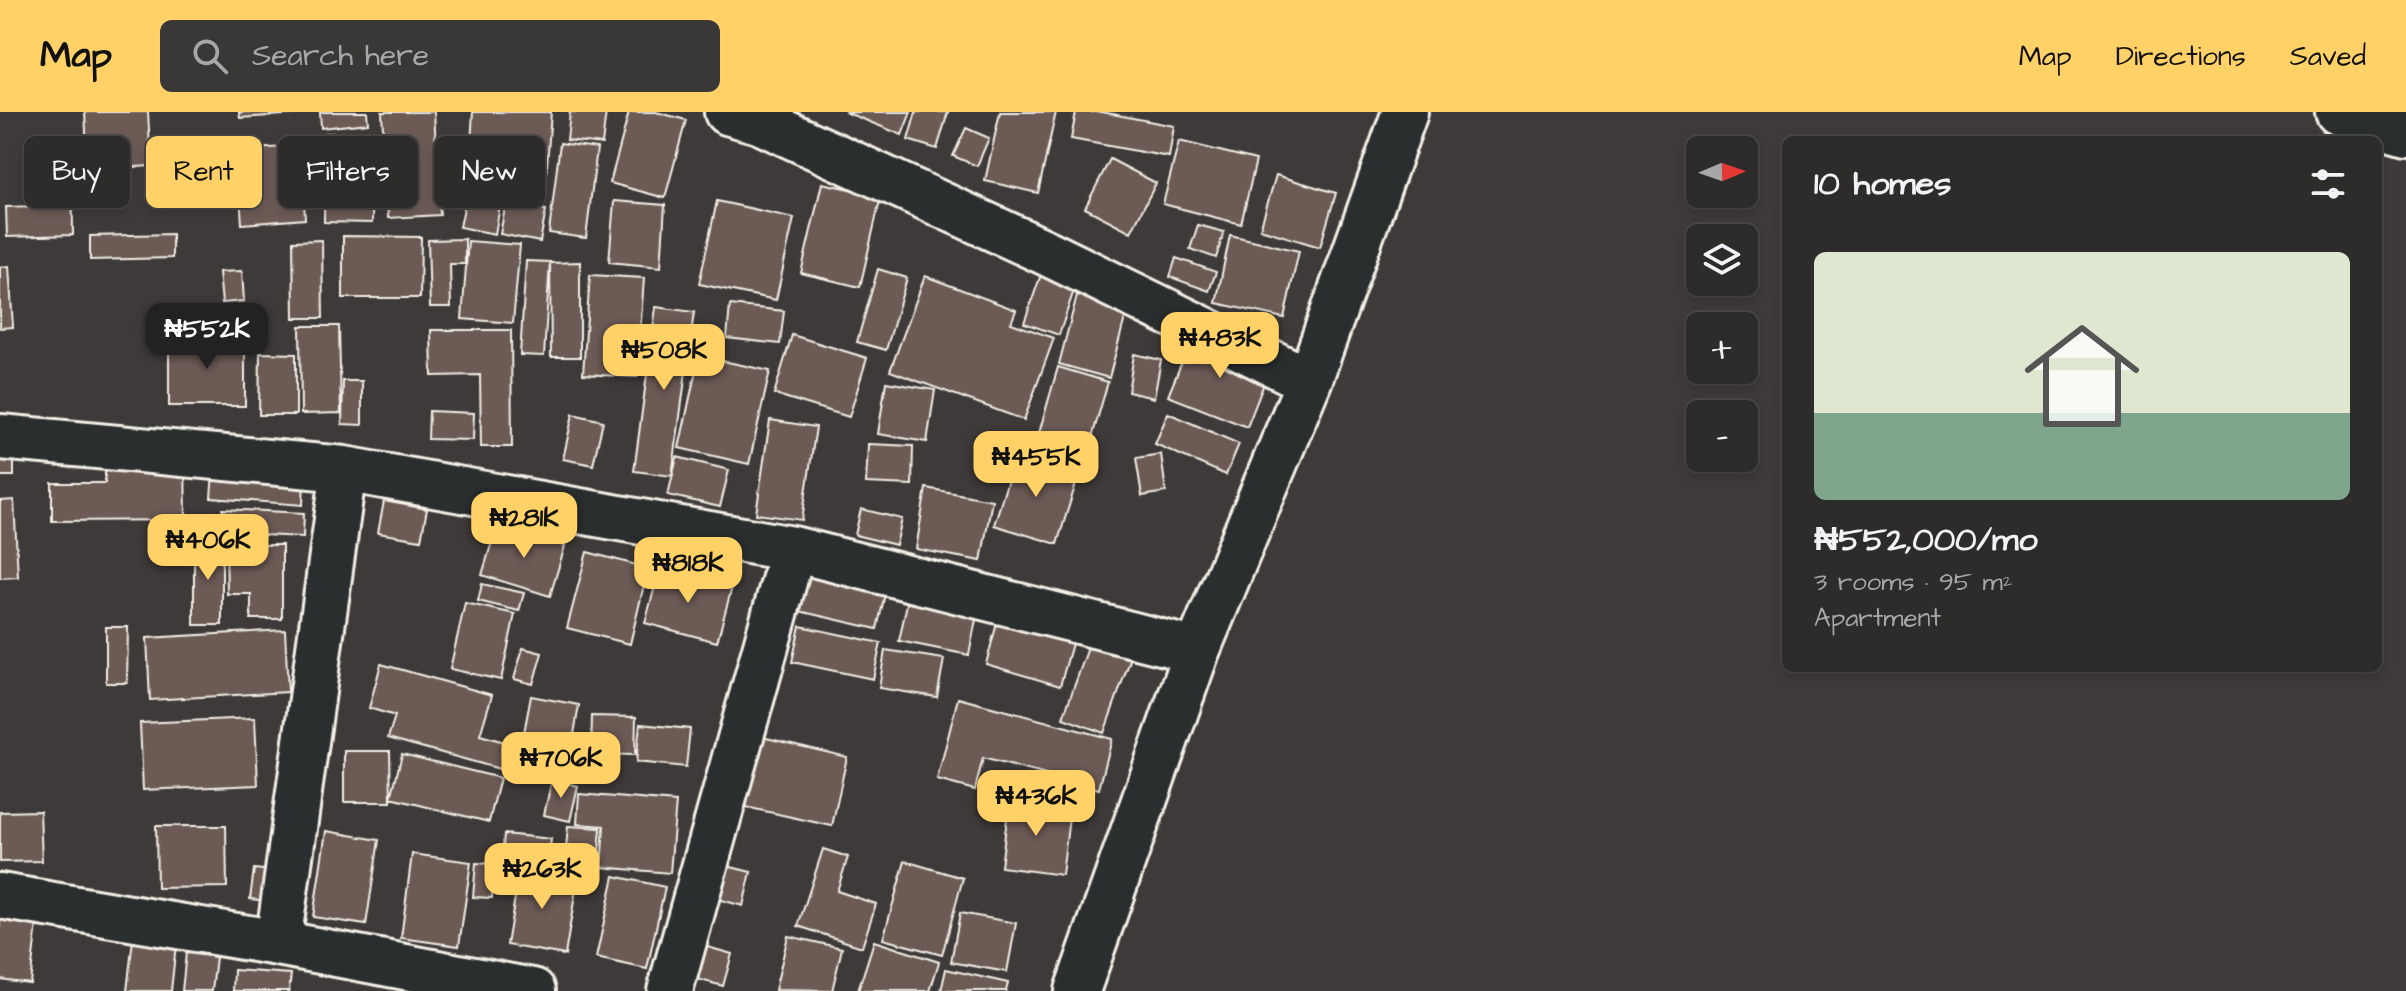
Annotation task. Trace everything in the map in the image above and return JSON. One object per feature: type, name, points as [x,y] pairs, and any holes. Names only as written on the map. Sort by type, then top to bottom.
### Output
[{"type":"street","points":[[727,112],[759,121],[1031,245],[1309,381]]},
{"type":"street","points":[[1077,991],[1197,651],[1309,381],[1405,112]]},
{"type":"street","points":[[2338,112],[2406,132]]},
{"type":"street","points":[[0,437],[344,469],[793,549],[1197,651]]},
{"type":"street","points":[[278,943],[344,469]]},
{"type":"street","points":[[670,991],[793,549]]},
{"type":"street","points":[[0,896],[278,943],[533,991]]},
{"type":"building","points":[[85,112],[148,112],[146,166],[130,167],[130,136],[86,136]]},
{"type":"building","points":[[239,112],[294,112],[295,114],[240,118]]},
{"type":"building","points":[[320,112],[367,112],[368,123],[321,128]]},
{"type":"building","points":[[382,112],[434,112],[434,208],[440,208],[440,215],[388,218],[387,208],[418,208],[418,136],[383,136]]},
{"type":"building","points":[[473,112],[551,112],[545,193],[545,136],[471,136]]},
{"type":"building","points":[[570,112],[606,112],[602,144],[567,140]]},
{"type":"building","points":[[629,112],[656,112],[686,120],[665,198],[610,183]]},
{"type":"building","points":[[845,112],[911,112],[902,135]]},
{"type":"building","points":[[916,112],[948,112],[937,149],[908,140]]},
{"type":"building","points":[[1000,112],[1056,112],[1038,193],[985,181]]},
{"type":"building","points":[[1076,112],[1102,112],[1174,126],[1169,157],[1071,139]]},
{"type":"building","points":[[966,128],[989,138],[977,166],[953,156]]},
{"type":"building","points":[[325,133],[373,134],[373,136],[325,136]]},
{"type":"building","points":[[1179,141],[1256,160],[1241,224],[1163,204]]},
{"type":"building","points":[[560,143],[597,148],[586,238],[549,233]]},
{"type":"building","points":[[278,147],[278,208],[304,208],[305,219],[242,224],[241,208],[262,208],[262,148]]},
{"type":"building","points":[[1110,159],[1156,183],[1131,232],[1085,208]]},
{"type":"building","points":[[1276,175],[1336,193],[1320,247],[1260,229]]},
{"type":"building","points":[[822,183],[881,196],[860,287],[801,273]]},
{"type":"building","points":[[614,201],[665,205],[661,267],[609,262]]},
{"type":"building","points":[[717,201],[794,218],[776,300],[699,284]]},
{"type":"building","points":[[6,207],[73,208],[73,235],[7,237]]},
{"type":"building","points":[[324,208],[372,208],[372,223],[324,222]]},
{"type":"building","points":[[464,208],[500,208],[495,234],[460,227]]},
{"type":"building","points":[[505,208],[546,210],[540,242],[500,234]]},
{"type":"building","points":[[1198,225],[1224,232],[1216,258],[1190,249]]},
{"type":"building","points":[[172,234],[172,258],[90,260],[90,236]]},
{"type":"building","points":[[1230,235],[1299,251],[1284,318],[1216,303]]},
{"type":"building","points":[[343,236],[421,237],[420,298],[343,298]]},
{"type":"building","points":[[465,239],[465,264],[450,264],[451,307],[430,307],[428,240]]},
{"type":"building","points":[[322,240],[323,318],[294,318],[293,241]]},
{"type":"building","points":[[468,241],[520,245],[513,323],[462,319]]},
{"type":"building","points":[[1176,258],[1216,272],[1209,291],[1170,277]]},
{"type":"building","points":[[526,261],[550,262],[544,356],[520,355]]},
{"type":"building","points":[[580,262],[580,357],[551,357],[550,263]]},
{"type":"building","points":[[9,266],[13,327],[0,328],[0,267]]},
{"type":"building","points":[[878,269],[907,278],[886,350],[857,342]]},
{"type":"building","points":[[1043,269],[1077,281],[1059,335],[1024,323]]},
{"type":"building","points":[[242,271],[244,301],[222,303],[219,272]]},
{"type":"building","points":[[590,275],[644,278],[637,377],[583,374]]},
{"type":"building","points":[[925,276],[1016,310],[1011,323],[1054,338],[1024,420],[890,371]]},
{"type":"building","points":[[1080,284],[1130,299],[1109,378],[1059,364]]},
{"type":"building","points":[[730,305],[784,311],[780,344],[727,338]]},
{"type":"building","points":[[656,307],[694,312],[672,476],[634,471]]},
{"type":"building","points":[[300,326],[339,326],[341,413],[301,414]]},
{"type":"building","points":[[431,330],[511,330],[512,447],[481,447],[480,375],[432,376]]},
{"type":"building","points":[[1194,332],[1272,363],[1247,427],[1168,396]]},
{"type":"building","points":[[792,335],[867,358],[849,417],[774,394]]},
{"type":"building","points":[[169,336],[245,336],[245,406],[169,406]]},
{"type":"building","points":[[260,353],[296,354],[296,415],[259,415]]},
{"type":"building","points":[[1134,354],[1161,360],[1154,398],[1128,392]]},
{"type":"building","points":[[699,356],[770,371],[749,464],[679,448]]},
{"type":"building","points":[[1058,367],[1108,382],[1085,462],[1035,447]]},
{"type":"building","points":[[343,381],[362,381],[362,425],[342,424]]},
{"type":"building","points":[[886,382],[935,390],[927,442],[878,434]]},
{"type":"building","points":[[429,411],[474,413],[473,440],[428,439]]},
{"type":"building","points":[[1168,413],[1239,444],[1226,475],[1155,444]]},
{"type":"building","points":[[573,414],[603,421],[593,465],[563,459]]},
{"type":"building","points":[[770,420],[816,427],[802,520],[756,514]]},
{"type":"building","points":[[868,444],[913,446],[912,485],[866,483]]},
{"type":"building","points":[[0,452],[14,452],[14,476],[0,476]]},
{"type":"building","points":[[1016,454],[1079,474],[1057,544],[994,525]]},
{"type":"building","points":[[1161,454],[1166,492],[1142,496],[1136,458]]},
{"type":"building","points":[[677,457],[729,470],[720,507],[668,495]]},
{"type":"building","points":[[185,461],[186,520],[52,521],[52,483],[105,483],[105,462]]},
{"type":"building","points":[[213,472],[304,479],[303,505],[211,498]]},
{"type":"building","points":[[926,488],[992,500],[981,561],[916,549]]},
{"type":"building","points":[[14,500],[18,577],[0,578],[0,501]]},
{"type":"building","points":[[384,501],[427,509],[421,540],[378,533]]},
{"type":"building","points":[[223,509],[304,513],[303,537],[222,533]]},
{"type":"building","points":[[861,509],[902,519],[896,545],[855,535]]},
{"type":"building","points":[[497,525],[565,546],[550,596],[482,575]]},
{"type":"building","points":[[194,538],[222,538],[222,625],[194,625]]},
{"type":"building","points":[[226,545],[282,545],[282,619],[251,619],[251,594],[227,594]]},
{"type":"building","points":[[587,552],[648,568],[630,644],[567,628]]},
{"type":"building","points":[[660,568],[732,587],[717,642],[645,623]]},
{"type":"building","points":[[808,574],[885,594],[877,629],[799,611]]},
{"type":"building","points":[[482,584],[524,593],[519,611],[478,601]]},
{"type":"building","points":[[909,594],[978,609],[969,655],[899,641]]},
{"type":"building","points":[[465,603],[515,614],[501,680],[450,669]]},
{"type":"building","points":[[1000,612],[1075,633],[1060,686],[986,664]]},
{"type":"building","points":[[800,626],[881,643],[873,679],[792,662]]},
{"type":"building","points":[[106,627],[128,627],[127,683],[106,683]]},
{"type":"building","points":[[285,630],[288,692],[150,700],[147,638]]},
{"type":"building","points":[[1090,642],[1131,657],[1104,733],[1063,718]]},
{"type":"building","points":[[523,648],[542,653],[533,684],[514,679]]},
{"type":"building","points":[[885,650],[944,659],[937,697],[879,688]]},
{"type":"building","points":[[381,664],[492,695],[480,735],[515,745],[507,771],[388,738],[395,716],[369,708]]},
{"type":"building","points":[[531,696],[579,705],[571,752],[522,743]]},
{"type":"building","points":[[958,698],[1112,739],[1099,789],[983,758],[975,790],[937,780]]},
{"type":"building","points":[[592,716],[636,717],[635,755],[591,754]]},
{"type":"building","points":[[255,718],[258,785],[143,790],[140,723]]},
{"type":"building","points":[[640,724],[690,729],[686,767],[636,762]]},
{"type":"building","points":[[762,737],[847,757],[832,826],[746,807]]},
{"type":"building","points":[[344,751],[390,751],[391,802],[344,802]]},
{"type":"building","points":[[402,754],[500,778],[489,822],[391,798]]},
{"type":"building","points":[[552,779],[578,786],[570,821],[544,815]]},
{"type":"building","points":[[579,794],[676,802],[670,873],[601,867],[604,826],[577,824]]},
{"type":"building","points":[[1009,802],[1070,809],[1062,875],[1001,867]]},
{"type":"building","points":[[40,811],[42,861],[0,862],[0,812]]},
{"type":"building","points":[[156,826],[226,826],[227,887],[157,888]]},
{"type":"building","points":[[568,826],[601,828],[598,862],[565,859]]},
{"type":"building","points":[[326,831],[379,840],[366,925],[313,917]]},
{"type":"building","points":[[504,834],[551,839],[548,865],[502,860]]},
{"type":"building","points":[[823,849],[848,857],[837,891],[876,904],[862,947],[798,926]]},
{"type":"building","points":[[412,854],[471,862],[459,946],[401,938]]},
{"type":"building","points":[[905,861],[963,878],[942,955],[883,939]]},
{"type":"building","points":[[476,863],[494,864],[492,898],[473,897]]},
{"type":"building","points":[[723,865],[751,872],[743,906],[714,898]]},
{"type":"building","points":[[520,867],[578,877],[565,955],[507,945]]},
{"type":"building","points":[[254,869],[272,871],[269,901],[250,899]]},
{"type":"building","points":[[614,876],[665,887],[647,969],[596,958]]},
{"type":"building","points":[[960,913],[1016,923],[1007,972],[951,962]]},
{"type":"building","points":[[0,919],[37,924],[30,983],[0,979]]},
{"type":"building","points":[[788,936],[842,948],[832,991],[775,990]]},
{"type":"building","points":[[133,939],[176,944],[171,991],[127,991]]},
{"type":"building","points":[[874,941],[939,962],[930,991],[858,991]]},
{"type":"building","points":[[690,942],[732,954],[723,986],[682,975]]},
{"type":"building","points":[[186,953],[216,957],[212,991],[182,991]]},
{"type":"building","points":[[946,969],[1008,983],[1006,991],[941,991]]},
{"type":"building","points":[[234,970],[291,974],[289,991],[233,991]]}]
